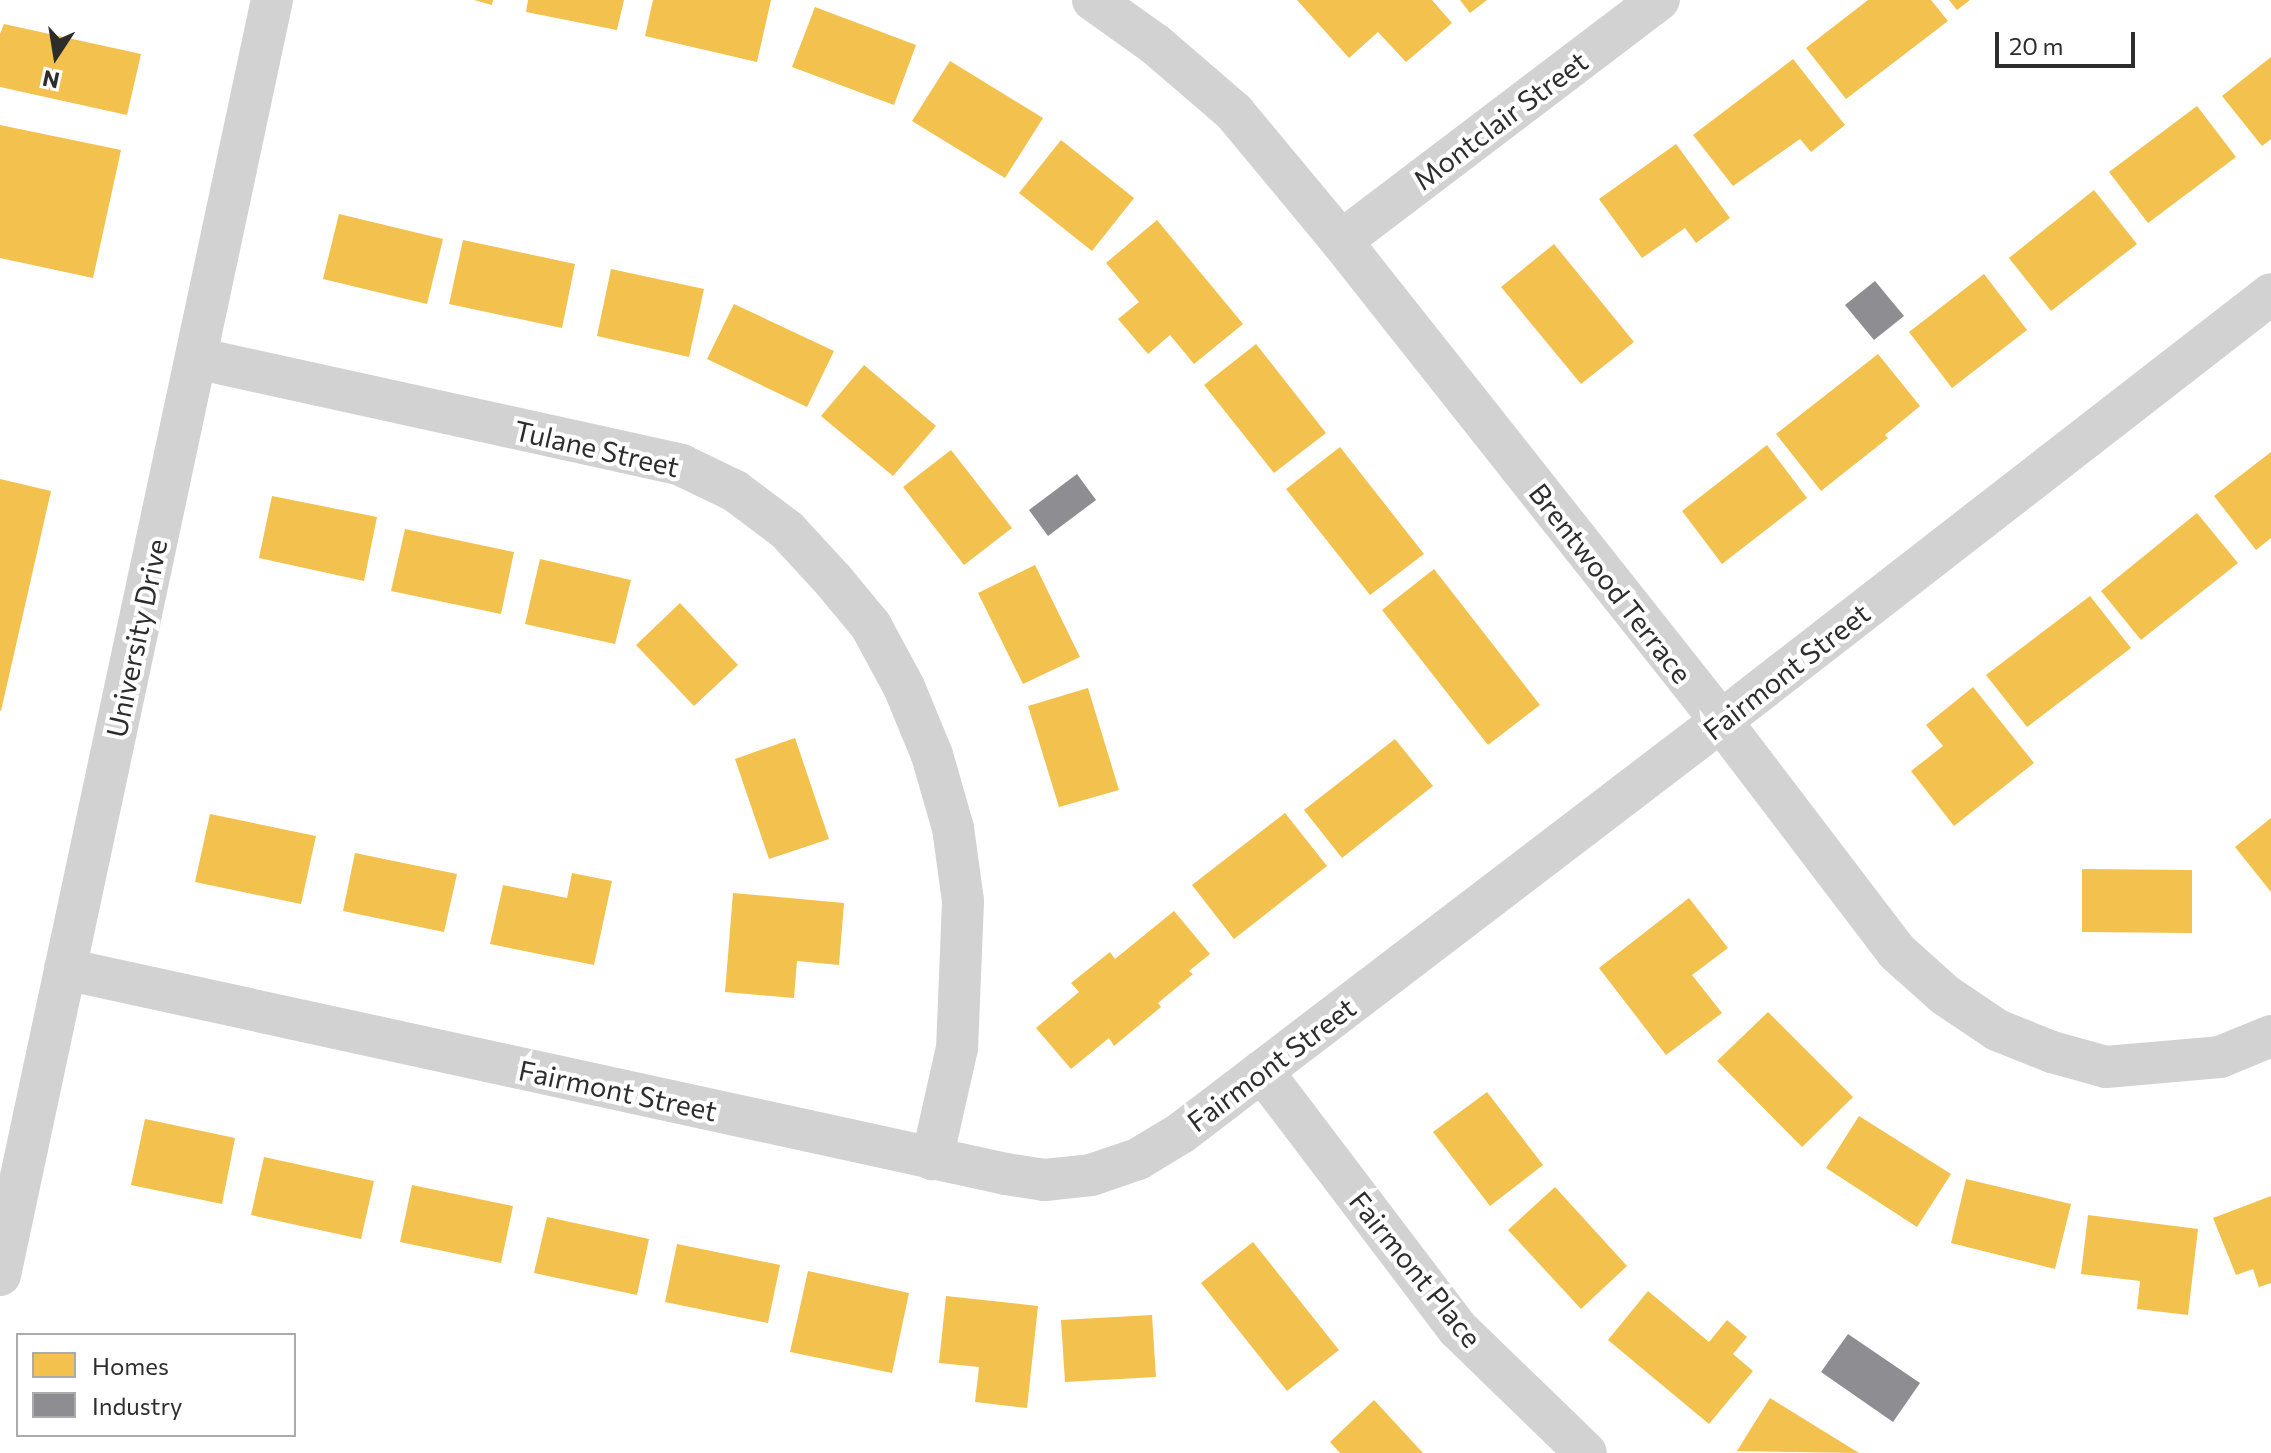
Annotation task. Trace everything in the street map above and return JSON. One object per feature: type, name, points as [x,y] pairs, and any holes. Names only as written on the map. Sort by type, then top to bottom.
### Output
[{"type":"street","name":"University Drive","points":[[0,1275],[272,0]]},
{"type":"street","name":"Brentwood Terrace","points":[[1093,0],[1155,44],[1234,112],[1341,241],[1721,721],[1897,952],[1945,995],[1997,1030],[2052,1052],[2106,1067],[2220,1057],[2271,1036]]},
{"type":"street","name":"Montclair Street","points":[[1341,241],[1659,0]]},
{"type":"street","name":"Fairmont Street","points":[[65,969],[932,1159],[1045,1180],[1091,1175],[1138,1159],[1170,1140],[1721,721],[2271,294]]},
{"type":"street","name":"Tulane Street","points":[[196,358],[681,465],[746,499],[787,530],[833,580],[871,626],[904,687],[932,755],[953,828],[963,901],[957,1048],[932,1159]]},
{"type":"street","name":"Fairmont Place","points":[[1262,1071],[1458,1329],[1586,1453]]},
{"type":"building: Homes","points":[[474,0],[493,0],[492,5]]},
{"type":"building: Homes","points":[[528,0],[624,0],[617,30],[526,12]]},
{"type":"building: Homes","points":[[653,0],[771,0],[757,62],[645,36]]},
{"type":"building: Homes","points":[[1297,0],[1432,0],[1452,23],[1406,62],[1378,32],[1349,58]]},
{"type":"building: Homes","points":[[1460,0],[1487,0],[1470,13]]},
{"type":"building: Homes","points":[[1868,0],[1931,0],[1948,21],[1846,99],[1806,48]]},
{"type":"building: Homes","points":[[1949,0],[1970,0],[1957,10]]},
{"type":"building: Homes","points":[[815,7],[916,45],[894,105],[792,67]]},
{"type":"building: Homes","points":[[4,24],[141,54],[127,115],[0,87],[0,34]]},
{"type":"building: Homes","points":[[2271,57],[2271,139],[2262,146],[2222,96]]},
{"type":"building: Homes","points":[[1793,59],[1845,125],[1811,152],[1800,139],[1733,186],[1693,135]]},
{"type":"building: Homes","points":[[950,61],[1043,118],[1005,178],[912,121]]},
{"type":"building: Homes","points":[[2197,106],[2236,157],[2148,223],[2109,172]]},
{"type":"building: Homes","points":[[0,125],[121,150],[93,278],[0,258]]},
{"type":"building: Homes","points":[[1061,140],[1134,198],[1092,251],[1019,193]]},
{"type":"building: Homes","points":[[1676,144],[1730,218],[1696,243],[1685,228],[1642,258],[1599,199]]},
{"type":"building: Homes","points":[[2094,190],[2137,244],[2051,311],[2009,258]]},
{"type":"building: Homes","points":[[339,214],[443,239],[427,304],[323,279]]},
{"type":"building: Homes","points":[[1157,220],[1243,324],[1194,364],[1170,335],[1148,354],[1118,319],[1139,302],[1106,263]]},
{"type":"building: Homes","points":[[463,240],[575,264],[562,328],[449,304]]},
{"type":"building: Homes","points":[[1554,244],[1634,342],[1581,384],[1501,287]]},
{"type":"building: Homes","points":[[611,269],[704,289],[689,357],[597,336]]},
{"type":"building: Homes","points":[[1984,274],[2027,330],[1952,388],[1909,332]]},
{"type":"building: Homes","points":[[734,304],[834,351],[807,407],[707,359]]},
{"type":"building: Homes","points":[[1256,344],[1326,433],[1274,473],[1204,385]]},
{"type":"building: Homes","points":[[1878,354],[1920,406],[1885,435],[1888,438],[1821,491],[1776,434]]},
{"type":"building: Homes","points":[[864,365],[936,426],[893,476],[821,416]]},
{"type":"building: Homes","points":[[1767,445],[1807,498],[1722,564],[1682,511]]},
{"type":"building: Homes","points":[[1340,447],[1424,554],[1370,595],[1286,489]]},
{"type":"building: Homes","points":[[951,450],[1012,528],[964,565],[903,487]]},
{"type":"building: Homes","points":[[2271,452],[2271,538],[2256,550],[2214,496]]},
{"type":"building: Homes","points":[[0,479],[51,491],[1,711],[0,710]]},
{"type":"building: Homes","points":[[272,496],[377,517],[364,581],[259,558]]},
{"type":"building: Homes","points":[[2197,513],[2238,563],[2141,640],[2101,591]]},
{"type":"building: Homes","points":[[405,529],[514,552],[501,614],[391,591]]},
{"type":"building: Homes","points":[[540,559],[631,580],[615,644],[525,624]]},
{"type":"building: Homes","points":[[1035,565],[1080,657],[1023,684],[978,593]]},
{"type":"building: Homes","points":[[1434,569],[1540,705],[1488,745],[1382,610]]},
{"type":"building: Homes","points":[[2090,596],[2131,648],[2027,727],[1986,675]]},
{"type":"building: Homes","points":[[680,603],[738,665],[694,706],[636,645]]},
{"type":"building: Homes","points":[[1973,687],[2034,763],[1954,826],[1911,771],[1943,746],[1926,725]]},
{"type":"building: Homes","points":[[1088,688],[1119,790],[1059,807],[1028,706]]},
{"type":"building: Homes","points":[[795,738],[829,839],[769,859],[735,759]]},
{"type":"building: Homes","points":[[1395,739],[1433,786],[1342,858],[1304,810]]},
{"type":"building: Homes","points":[[1285,813],[1327,866],[1234,939],[1192,885]]},
{"type":"building: Homes","points":[[210,814],[316,836],[301,904],[195,882]]},
{"type":"building: Homes","points":[[2271,818],[2271,892],[2235,847]]},
{"type":"building: Homes","points":[[355,853],[457,874],[444,932],[343,911]]},
{"type":"building: Homes","points":[[2082,869],[2192,870],[2192,933],[2082,932]]},
{"type":"building: Homes","points":[[572,873],[612,881],[594,965],[490,944],[503,885],[567,898]]},
{"type":"building: Homes","points":[[733,893],[844,903],[839,965],[797,961],[794,998],[725,992]]},
{"type":"building: Homes","points":[[1689,898],[1728,948],[1692,975],[1722,1013],[1666,1055],[1599,968]]},
{"type":"building: Homes","points":[[1174,911],[1210,954],[1189,971],[1193,974],[1158,1003],[1161,1007],[1114,1046],[1109,1038],[1071,1069],[1036,1028],[1079,992],[1071,983],[1110,952],[1115,959]]},
{"type":"building: Homes","points":[[1768,1012],[1853,1097],[1802,1147],[1717,1061]]},
{"type":"building: Homes","points":[[1487,1092],[1543,1165],[1490,1206],[1433,1132]]},
{"type":"building: Homes","points":[[1859,1116],[1951,1174],[1917,1227],[1826,1168]]},
{"type":"building: Homes","points":[[145,1119],[235,1138],[222,1204],[131,1185]]},
{"type":"building: Homes","points":[[264,1157],[374,1181],[361,1239],[251,1215]]},
{"type":"building: Homes","points":[[1966,1179],[2071,1204],[2055,1269],[1951,1243]]},
{"type":"building: Homes","points":[[412,1185],[513,1206],[501,1263],[400,1242]]},
{"type":"building: Homes","points":[[1555,1187],[1627,1266],[1581,1309],[1508,1230]]},
{"type":"building: Homes","points":[[2271,1196],[2271,1283],[2259,1287],[2253,1269],[2236,1275],[2213,1218]]},
{"type":"building: Homes","points":[[2088,1215],[2198,1229],[2188,1315],[2137,1309],[2140,1281],[2081,1274]]},
{"type":"building: Homes","points":[[547,1217],[649,1239],[637,1295],[534,1273]]},
{"type":"building: Homes","points":[[1253,1242],[1339,1350],[1287,1391],[1201,1283]]},
{"type":"building: Homes","points":[[677,1244],[780,1265],[768,1323],[665,1302]]},
{"type":"building: Homes","points":[[808,1271],[909,1293],[892,1373],[790,1352]]},
{"type":"building: Homes","points":[[1648,1291],[1709,1342],[1727,1320],[1747,1337],[1733,1354],[1753,1371],[1709,1424],[1608,1340]]},
{"type":"building: Homes","points":[[946,1296],[1038,1306],[1027,1408],[975,1402],[979,1367],[939,1363]]},
{"type":"building: Homes","points":[[1152,1315],[1156,1377],[1065,1382],[1061,1320]]},
{"type":"building: Homes","points":[[1770,1398],[1859,1453],[1737,1451]]},
{"type":"building: Homes","points":[[1374,1400],[1423,1453],[1340,1453],[1330,1442]]},
{"type":"building: Industry","points":[[1875,281],[1904,316],[1874,340],[1845,305]]},
{"type":"building: Industry","points":[[1077,474],[1096,500],[1048,536],[1029,510]]},
{"type":"building: Industry","points":[[1848,1334],[1920,1383],[1893,1422],[1821,1372]]}]
